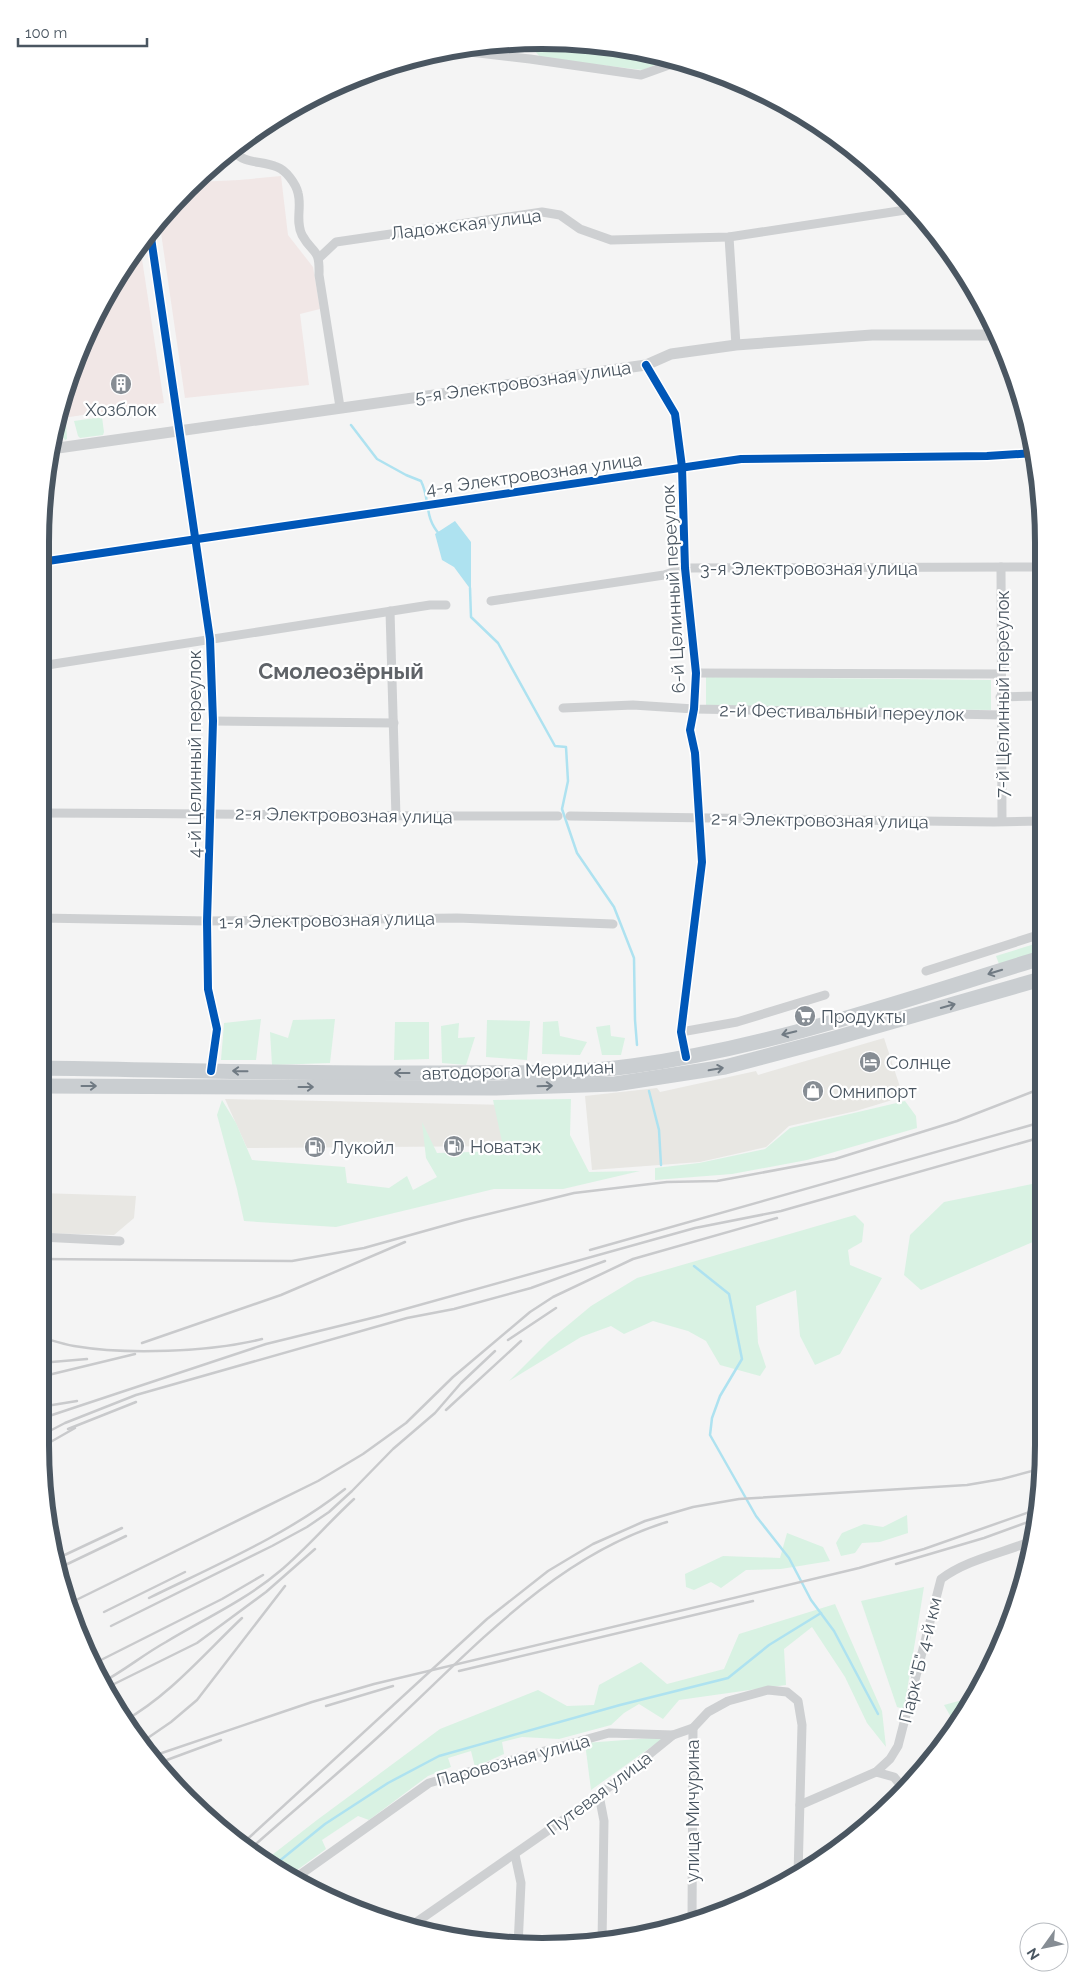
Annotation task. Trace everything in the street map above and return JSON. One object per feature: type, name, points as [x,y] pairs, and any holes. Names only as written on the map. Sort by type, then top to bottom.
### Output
[{"type":"main road","name":"автодорога Меридиан","points":[[49,1068],[340,1073],[557,1072],[631,1066],[686,1057],[820,1026],[1035,960]]},
{"type":"main road","name":"автодорога Меридиан","points":[[49,1086],[496,1088],[615,1084],[725,1067],[1035,982]]},
{"type":"main road","points":[[686,1057],[689,1073]]},
{"type":"street","points":[[479,53],[641,75],[668,65]]},
{"type":"street","points":[[236,155],[246,161],[278,167],[288,175],[298,193],[298,222],[302,235],[319,258],[319,275],[340,407]]},
{"type":"street","name":"Ладожская улица","points":[[319,258],[336,242],[542,212],[560,215],[580,229],[611,240],[730,236],[906,210]]},
{"type":"street","points":[[730,236],[736,345]]},
{"type":"street","name":"4-й Целинный переулок","points":[[152,241],[210,639],[213,721],[207,921],[208,989],[217,1029],[211,1071]]},
{"type":"street","name":"5-я Электровозная улица","points":[[58,448],[646,365],[671,354],[736,345],[872,335],[989,335]]},
{"type":"street","name":"6-й Целинный переулок","points":[[646,365],[675,414],[682,467],[685,568],[696,673],[694,709],[690,730],[695,753],[702,862],[682,1032],[686,1057]]},
{"type":"street","name":"4-я Электровозная улица","points":[[49,561],[741,459],[987,456],[1027,453]]},
{"type":"street","name":"7-й Целинный переулок","points":[[1001,567],[1000,696],[1002,715],[1002,821]]},
{"type":"street","name":"3-я Электровозная улица","points":[[491,602],[664,576],[685,568],[1035,567]]},
{"type":"street","points":[[49,665],[430,605],[446,606]]},
{"type":"street","points":[[390,611],[396,816]]},
{"type":"street","name":"2-й Фестивальный переулок","points":[[696,673],[1001,674]]},
{"type":"street","points":[[1000,696],[1035,696]]},
{"type":"street","name":"2-й Фестивальный переулок","points":[[563,708],[633,705],[694,709],[1002,715]]},
{"type":"street","points":[[213,721],[394,723]]},
{"type":"street","name":"2-я Электровозная улица","points":[[49,813],[210,812],[396,816],[558,816]]},
{"type":"street","name":"2-я Электровозная улица","points":[[570,816],[1035,820]]},
{"type":"street","name":"1-я Электровозная улица","points":[[49,918],[207,921],[457,918],[613,924]]},
{"type":"street","points":[[926,970],[1035,936]]},
{"type":"street","points":[[682,1032],[738,1022],[825,995]]},
{"type":"street","points":[[49,1237],[120,1241]]},
{"type":"street","name":"Парк \"Б\" 4-й км","points":[[876,1772],[890,1759],[898,1746],[941,1579],[955,1568],[1004,1553],[1025,1544]]},
{"type":"street","name":"Путевая улица","points":[[417,1922],[598,1795],[673,1735],[693,1728],[708,1712],[728,1701],[768,1690],[787,1692],[798,1701],[802,1725],[800,1806]]},
{"type":"street","name":"улица Мичурина","points":[[692,1915],[693,1728]]},
{"type":"street","name":"Паровозная улица","points":[[300,1875],[429,1783],[609,1733],[673,1735]]},
{"type":"street","points":[[798,1866],[800,1806],[876,1772],[894,1777],[900,1784]]},
{"type":"street","points":[[598,1795],[604,1821],[602,1934]]},
{"type":"street","points":[[515,1855],[521,1883],[518,1937]]},
{"type":"shaded area","points":[[281,176],[288,235],[313,267],[320,309],[300,314],[309,385],[185,398],[161,230],[205,182]]},
{"type":"shaded area","points":[[141,255],[164,403],[65,418],[86,353],[115,295]]},
{"type":"shaded area","points":[[884,1038],[901,1090],[899,1098],[856,1111],[789,1126],[766,1147],[700,1162],[592,1170],[585,1096],[657,1088],[660,1092],[756,1071],[758,1075]]},
{"type":"shaded area","points":[[225,1099],[515,1105],[516,1146],[247,1148]]},
{"type":"shaded area","points":[[49,1193],[136,1196],[134,1218],[114,1235],[49,1233]]},
{"type":"green space","points":[[528,49],[574,50],[606,53],[659,63],[643,70],[541,58],[534,50]]},
{"type":"green space","points":[[102,417],[103,435],[80,438],[78,436],[74,421]]},
{"type":"green space","points":[[64,421],[66,421],[67,439],[65,440],[60,436]]},
{"type":"green space","points":[[706,677],[991,680],[991,710],[706,706]]},
{"type":"green space","points":[[1035,944],[1035,954],[999,964],[996,956]]},
{"type":"green space","points":[[261,1019],[256,1060],[221,1060],[224,1023]]},
{"type":"green space","points":[[335,1019],[330,1063],[272,1065],[270,1032],[288,1038],[293,1020]]},
{"type":"green space","points":[[487,1020],[530,1021],[527,1060],[486,1057]]},
{"type":"green space","points":[[558,1021],[560,1036],[587,1042],[580,1055],[542,1054],[543,1022]]},
{"type":"green space","points":[[395,1022],[429,1022],[429,1059],[394,1060]]},
{"type":"green space","points":[[459,1023],[458,1038],[475,1037],[466,1065],[442,1063],[441,1026]]},
{"type":"green space","points":[[610,1025],[611,1036],[625,1038],[621,1055],[602,1055],[596,1027]]},
{"type":"green space","points":[[571,1099],[570,1135],[589,1172],[640,1171],[563,1189],[494,1189],[336,1227],[244,1221],[217,1115],[222,1100],[236,1123],[252,1160],[345,1167],[347,1183],[389,1188],[407,1176],[413,1190],[437,1177],[426,1158],[422,1122],[437,1153],[504,1151],[493,1100]]},
{"type":"green space","points":[[905,1101],[916,1116],[917,1128],[807,1160],[732,1174],[655,1180],[655,1168],[699,1163],[765,1149],[790,1128]]},
{"type":"green space","points":[[1035,1183],[1035,1241],[921,1290],[904,1275],[910,1235],[944,1202]]},
{"type":"green space","points":[[855,1215],[864,1224],[862,1242],[848,1250],[850,1265],[882,1278],[840,1354],[815,1365],[800,1336],[796,1290],[756,1306],[758,1343],[766,1367],[760,1376],[720,1365],[706,1341],[688,1331],[653,1321],[624,1334],[611,1326],[581,1337],[509,1381],[549,1341],[591,1306],[637,1278]]},
{"type":"green space","points":[[907,1515],[908,1533],[880,1542],[862,1543],[855,1553],[841,1556],[836,1543],[842,1533],[864,1524],[883,1527]]},
{"type":"green space","points":[[787,1533],[823,1547],[830,1561],[781,1569],[746,1570],[721,1588],[711,1582],[694,1590],[686,1587],[685,1574],[723,1556],[780,1558]]},
{"type":"green space","points":[[924,1587],[904,1709],[897,1707],[861,1601]]},
{"type":"green space","points":[[835,1604],[882,1711],[886,1747],[867,1723],[845,1677],[812,1627],[784,1649],[786,1685],[679,1700],[663,1719],[639,1704],[624,1713],[611,1725],[559,1739],[522,1737],[502,1742],[504,1754],[475,1767],[471,1751],[448,1758],[451,1767],[428,1776],[369,1820],[358,1816],[322,1840],[326,1849],[295,1872],[270,1856],[440,1729],[538,1690],[567,1706],[594,1705],[599,1685],[641,1662],[667,1684],[724,1669],[739,1634]]},
{"type":"green space","points":[[964,1699],[952,1719],[944,1705]]},
{"type":"green space","points":[[665,1737],[591,1790],[585,1743]]},
{"type":"water","points":[[455,521],[471,542],[471,590],[454,567],[442,560],[435,534]]},
{"type":"waterway","points":[[351,425],[377,459],[421,481],[431,521],[440,535]]},
{"type":"waterway","points":[[470,588],[471,617],[498,643],[555,746],[566,747],[568,781],[562,809],[577,853],[614,907],[634,958],[637,1045]]},
{"type":"waterway","points":[[649,1091],[659,1130],[661,1165]]},
{"type":"waterway","points":[[694,1266],[729,1294],[742,1359],[720,1396],[712,1418],[710,1435],[756,1516],[789,1558],[811,1600],[834,1631],[878,1714]]},
{"type":"waterway","points":[[279,1862],[325,1824],[388,1783],[439,1756],[620,1705],[728,1678],[769,1645],[821,1613]]},
{"type":"railway","points":[[49,1259],[292,1261],[364,1248],[464,1220],[574,1193],[667,1182],[717,1181],[835,1159],[957,1121],[1035,1091]]},
{"type":"railway","points":[[590,1250],[1035,1124]]},
{"type":"railway","points":[[49,1416],[266,1344],[380,1316],[695,1228],[781,1211],[1035,1139]]},
{"type":"railway","points":[[74,1601],[318,1481],[363,1454],[406,1423],[453,1377],[530,1312],[553,1297],[633,1259],[777,1218]]},
{"type":"railway","points":[[142,1343],[281,1295],[405,1242]]},
{"type":"railway","points":[[49,1431],[65,1423],[136,1395],[407,1318],[454,1309],[531,1288],[605,1261]]},
{"type":"railway","points":[[508,1340],[556,1308]]},
{"type":"railway","points":[[49,1340],[95,1349],[168,1351],[218,1347],[262,1339]]},
{"type":"railway","points":[[446,1410],[521,1341]]},
{"type":"railway","points":[[111,1626],[272,1546],[307,1527],[329,1512],[393,1449],[435,1413],[461,1383],[495,1351]]},
{"type":"railway","points":[[49,1375],[135,1354]]},
{"type":"railway","points":[[49,1362],[87,1359]]},
{"type":"railway","points":[[49,1406],[77,1401]]},
{"type":"railway","points":[[68,1429],[136,1402]]},
{"type":"railway","points":[[49,1443],[75,1428]]},
{"type":"railway","points":[[247,1840],[487,1619],[548,1571],[593,1544],[645,1521],[693,1507],[739,1499],[967,1485],[1002,1479],[1034,1470]]},
{"type":"railway","points":[[149,1598],[275,1535],[323,1506],[345,1489]]},
{"type":"railway","points":[[108,1679],[158,1647],[239,1600],[267,1581],[299,1554],[354,1499]]},
{"type":"railway","points":[[158,1754],[312,1702],[374,1684],[859,1568],[924,1549],[1031,1512]]},
{"type":"railway","points":[[255,1845],[373,1742],[485,1637],[552,1581],[588,1557],[626,1537],[667,1522]]},
{"type":"railway","points":[[896,1564],[984,1538],[1029,1522]]},
{"type":"railway","points":[[62,1556],[122,1528]]},
{"type":"railway","points":[[64,1566],[126,1536]]},
{"type":"railway","points":[[112,1685],[197,1643],[266,1592],[315,1549]]},
{"type":"railway","points":[[104,1612],[185,1572]]},
{"type":"railway","points":[[99,1661],[222,1599],[263,1575]]},
{"type":"railway","points":[[147,1739],[171,1722],[197,1700],[285,1586]]},
{"type":"railway","points":[[459,1671],[753,1601]]},
{"type":"railway","points":[[131,1717],[172,1686],[242,1618]]},
{"type":"railway","points":[[326,1706],[393,1686]]},
{"type":"railway","points":[[164,1761],[221,1740]]},
{"type":"cycle path","points":[[152,241],[210,639],[213,721],[207,921],[208,989],[217,1029],[211,1071]]},
{"type":"cycle path","points":[[646,365],[675,414],[682,467],[685,568],[696,673],[694,709],[690,730],[695,753],[702,862],[681,1032],[686,1057]]},
{"type":"cycle path","points":[[49,561],[741,459],[987,456],[1027,453]]},
{"type":"place","name":"Хозблок","points":[[121,384]]},
{"type":"place","name":"Продукты","points":[[805,1016]]},
{"type":"place","name":"Солнце","points":[[870,1062]]},
{"type":"place","name":"Омнипорт","points":[[813,1091]]},
{"type":"place","name":"Новатэк","points":[[454,1146]]},
{"type":"place","name":"Лукойл","points":[[315,1147]]},
{"type":"district","name":"Смолеозёрный","points":[[341,671]]}]
